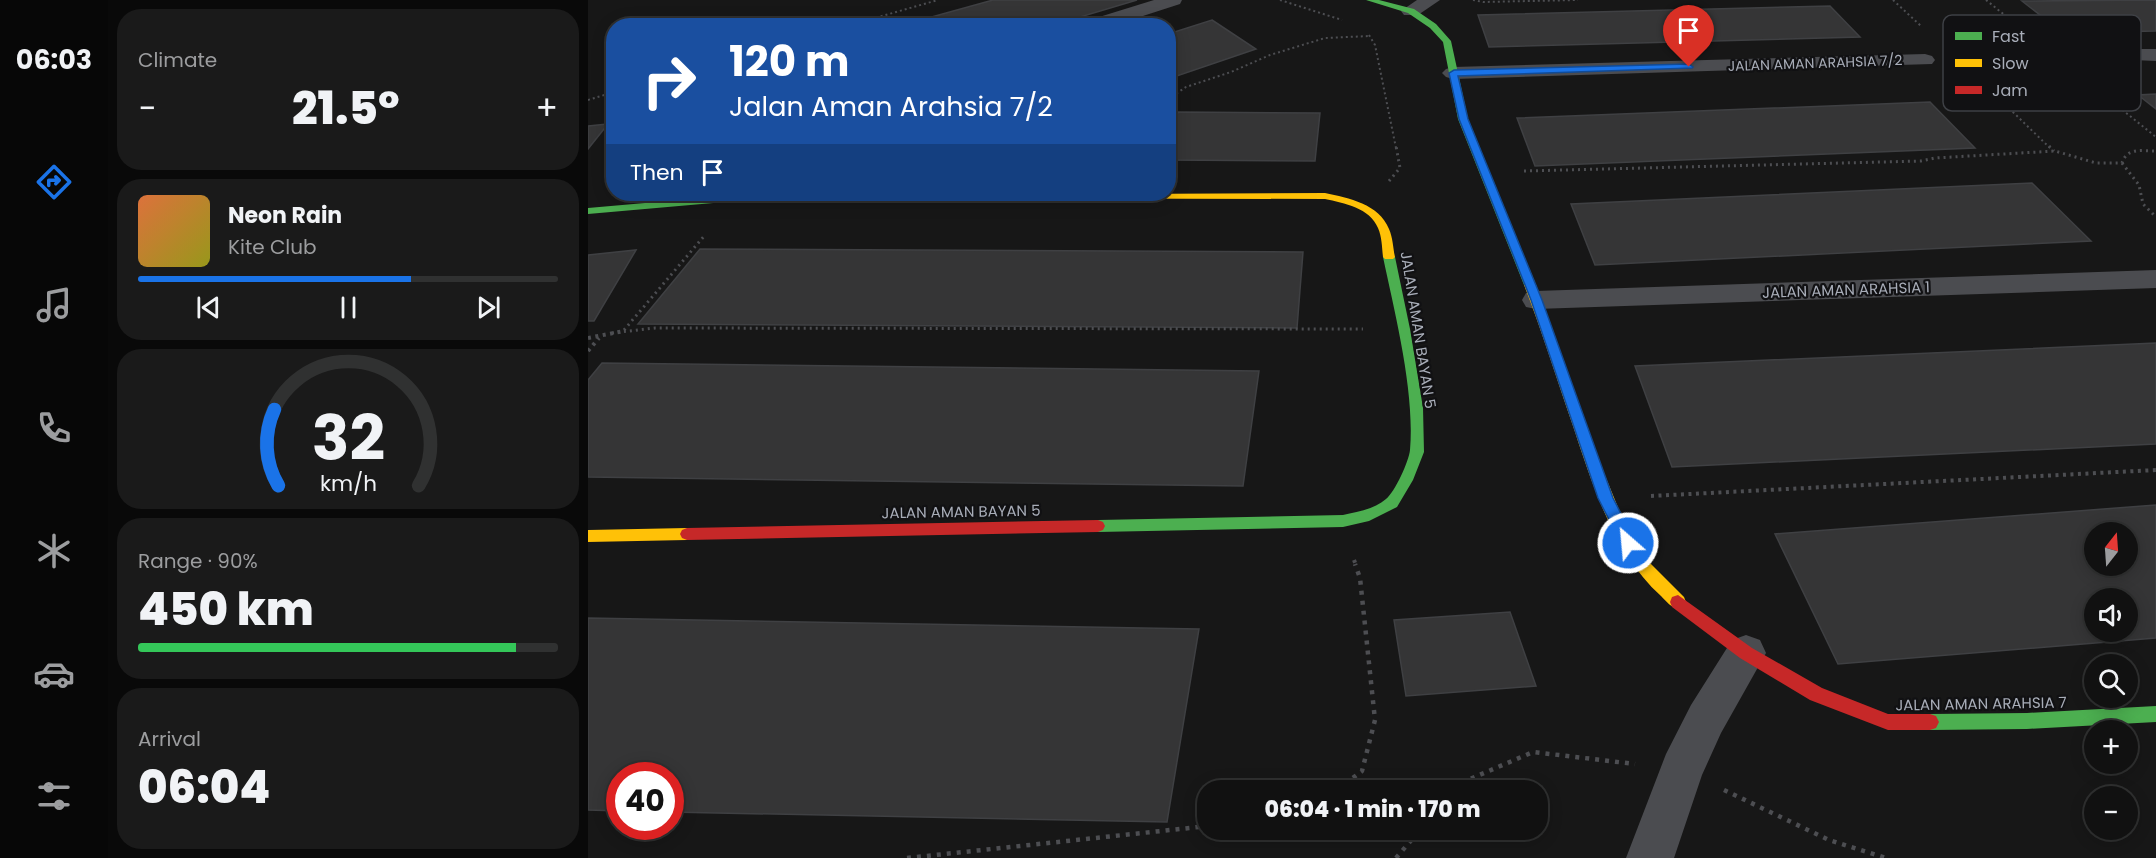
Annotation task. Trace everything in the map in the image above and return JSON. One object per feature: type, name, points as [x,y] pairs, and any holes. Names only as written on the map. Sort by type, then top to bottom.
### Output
[{"type":"street","points":[[1116,18],[1173,0]]},
{"type":"street","name":"JALAN AMAN ARAHSIA 7","points":[[1370,0],[1411,12],[1433,26],[1448,41],[1463,119],[1536,300],[1605,498],[1628,543],[1659,587],[1746,653],[1816,694],[1888,723],[2026,721],[2156,714]]},
{"type":"street","points":[[1411,12],[1431,0]]},
{"type":"street","name":"JALAN AMAN ARAHSIA 7/2","points":[[1454,73],[1925,60]]},
{"type":"street","name":"JALAN AMAN BAYAN 5","points":[[588,536],[1343,521],[1364,517],[1392,503],[1406,480],[1417,453],[1416,408],[1404,329],[1383,226],[1368,210],[1349,201],[1325,196],[1176,196]]},
{"type":"street","name":"JALAN AMAN BAYAN 5","points":[[588,211],[670,201]]},
{"type":"street","name":"JALAN AMAN ARAHSIA 1","points":[[1536,300],[2156,279]]},
{"type":"street","points":[[1650,858],[1687,759],[1706,719],[1746,653]]},
{"type":"path","points":[[875,18],[938,0]]},
{"type":"path","points":[[1280,0],[1350,24]]},
{"type":"path","points":[[1473,0],[1483,2],[1578,0]]},
{"type":"path","points":[[1986,0],[2005,15]]},
{"type":"path","points":[[1349,201],[1387,182],[1400,168],[1375,45],[1366,32]]},
{"type":"path","points":[[1176,94],[1186,87],[1231,72],[1279,52],[1325,38],[1370,36]]},
{"type":"path","points":[[1925,60],[1927,56],[1943,56]]},
{"type":"path","points":[[588,100],[606,94]]},
{"type":"path","points":[[2012,111],[2055,152]]},
{"type":"path","points":[[2122,111],[2156,137]]},
{"type":"path","points":[[2122,163],[2124,156],[2130,151],[2156,151]]},
{"type":"path","points":[[1485,172],[1921,161],[1935,158],[2055,152],[2096,164],[2122,163]]},
{"type":"path","points":[[2122,163],[2139,185],[2143,204],[2156,218]]},
{"type":"path","points":[[624,331],[733,201]]},
{"type":"path","points":[[588,338],[656,328],[1404,329]]},
{"type":"path","points":[[588,351],[600,337]]},
{"type":"path","points":[[1605,498],[2156,470]]},
{"type":"path","points":[[1343,521],[1360,578],[1375,720],[1362,771],[1350,780]]},
{"type":"path","points":[[907,858],[1197,827]]},
{"type":"path","points":[[1396,858],[1411,840]]},
{"type":"building","points":[[993,0],[1137,0],[1077,18],[928,18]]},
{"type":"building","points":[[2156,0],[2156,31],[2141,31],[2141,15],[2040,15],[2022,1]]},
{"type":"building","points":[[1830,6],[1860,37],[1489,47],[1478,15]]},
{"type":"building","points":[[1212,20],[1256,49],[1176,76],[1176,31]]},
{"type":"building","points":[[2156,94],[2156,109],[2141,97],[2141,95]]},
{"type":"building","points":[[1930,102],[1975,148],[1535,166],[1517,118]]},
{"type":"building","points":[[1178,112],[1320,113],[1315,161],[1176,160]]},
{"type":"building","points":[[606,124],[588,149],[588,126]]},
{"type":"building","points":[[2032,183],[2091,241],[1595,265],[1571,204]]},
{"type":"building","points":[[700,249],[1303,252],[1297,328],[638,324]]},
{"type":"building","points":[[636,250],[594,321],[588,321],[588,255]]},
{"type":"building","points":[[2156,343],[2156,444],[1672,467],[1635,366]]},
{"type":"building","points":[[602,363],[1259,371],[1243,486],[588,477],[588,380]]},
{"type":"building","points":[[2156,505],[2156,638],[2138,639],[2138,588],[2084,588],[2084,642],[2107,642],[1838,664],[1775,534]]},
{"type":"building","points":[[1510,612],[1536,686],[1406,696],[1394,620]]},
{"type":"building","points":[[588,618],[1199,629],[1167,822],[684,812],[684,762],[606,762],[606,811],[588,810]]},
{"type":"traffic: fast","points":[[1370,0],[1411,11],[1433,26],[1447,41],[1463,119],[1530,285]]},
{"type":"traffic: fast","points":[[588,211],[702,201]]},
{"type":"traffic: fast","points":[[1098,526],[1343,521],[1364,517],[1392,503],[1406,480],[1417,452],[1416,408],[1404,329],[1389,257]]},
{"type":"traffic: fast","points":[[1930,722],[2027,721],[2156,714]]},
{"type":"traffic: slow","points":[[1176,196],[1325,196],[1341,199],[1357,204],[1377,218],[1385,232],[1389,257]]},
{"type":"traffic: slow","points":[[1530,285],[1598,479],[1618,525],[1644,567],[1678,602]]},
{"type":"traffic: slow","points":[[588,536],[687,534]]},
{"type":"traffic: jam","points":[[687,534],[1098,526]]},
{"type":"traffic: jam","points":[[1678,602],[1746,653],[1816,694],[1888,722],[1930,722]]},
{"type":"route","points":[[1628,543],[1605,498],[1536,300],[1463,119],[1454,73],[1689,67]]}]
